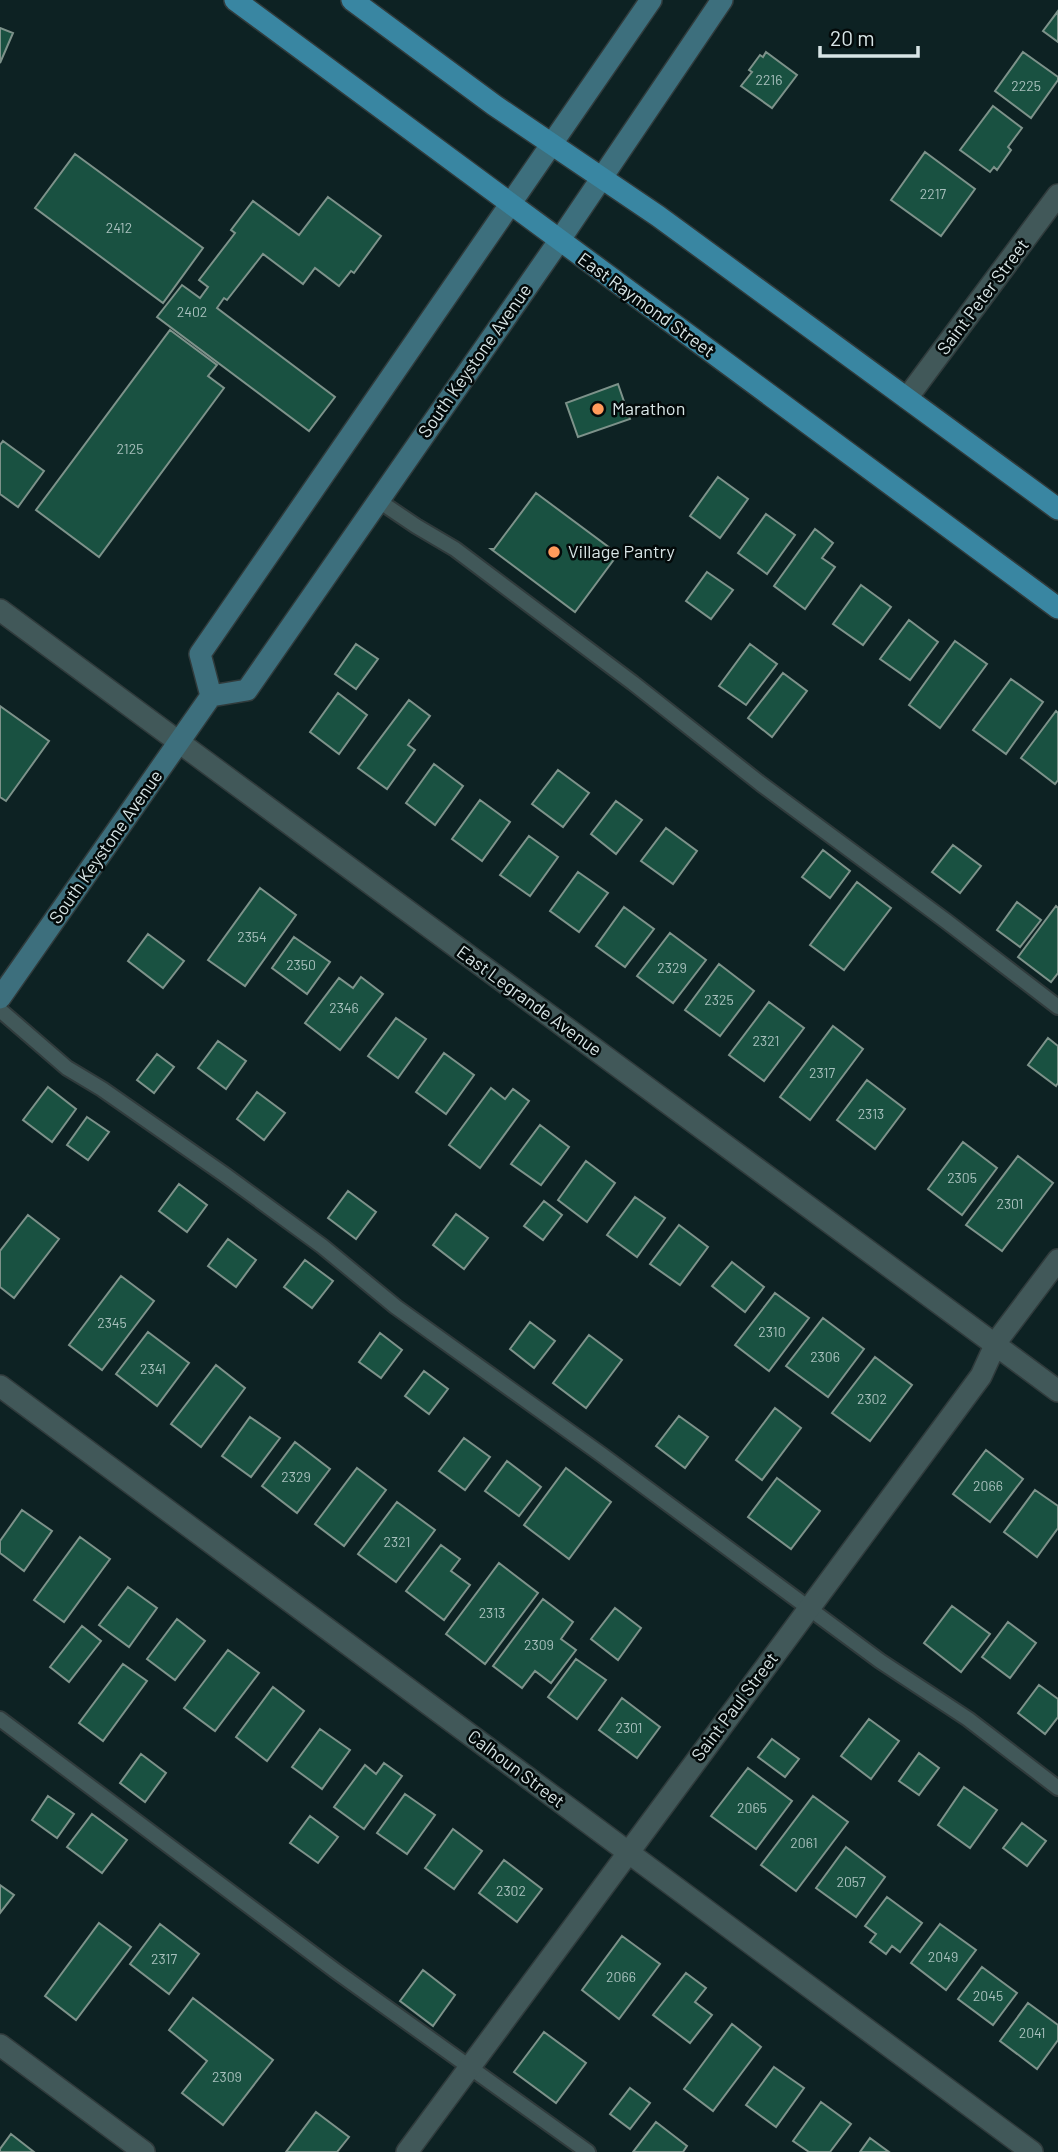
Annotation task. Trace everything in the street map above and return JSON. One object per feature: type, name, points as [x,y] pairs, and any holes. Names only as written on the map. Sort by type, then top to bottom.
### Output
[{"type":"main road","name":"East Raymond Street","points":[[235,0],[1058,608]]},
{"type":"main road","points":[[352,0],[551,144],[602,177],[1058,509]]},
{"type":"main road","points":[[211,696],[200,654],[651,0]]},
{"type":"main road","name":"South Keystone Avenue","points":[[0,998],[211,696],[247,691],[559,241],[722,0]]},
{"type":"street","name":"Saint Peter Street","points":[[907,398],[1058,195]]},
{"type":"street","name":"East Legrande Avenue","points":[[0,610],[1058,1391]]},
{"type":"street","name":"Saint Paul Street","points":[[407,2152],[981,1376],[996,1345],[1058,1260]]},
{"type":"street","name":"Calhoun Street","points":[[0,1386],[1032,2152]]},
{"type":"street","points":[[0,2045],[144,2152]]},
{"type":"lane","points":[[379,501],[455,549],[1058,1007]]},
{"type":"lane","points":[[0,1010],[67,1068],[102,1089],[225,1175],[322,1246],[396,1307],[602,1455],[880,1661],[968,1719],[1058,1788]]},
{"type":"lane","points":[[0,1719],[337,1972],[588,2152]]},
{"type":"building","points":[[1058,11],[1058,42],[1043,31]]},
{"type":"building","points":[[0,28],[13,33],[0,63]]},
{"type":"building","points":[[766,52],[797,75],[772,108],[741,86],[760,55],[763,57]]},
{"type":"building","points":[[1023,52],[1058,77],[1031,118],[995,91]]},
{"type":"building","points":[[993,106],[1022,128],[1008,147],[1011,150],[997,170],[994,167],[990,172],[960,150]]},
{"type":"building","points":[[925,152],[975,189],[941,236],[891,200]]},
{"type":"building","points":[[75,154],[203,248],[163,303],[35,208]]},
{"type":"building","points":[[328,197],[381,236],[354,273],[351,271],[339,286],[315,268],[303,284],[263,254],[227,300],[224,298],[217,308],[335,397],[309,431],[157,317],[182,285],[200,298],[208,287],[199,280],[235,233],[231,230],[253,201],[299,235]]},
{"type":"building","points":[[170,330],[217,365],[208,376],[224,388],[99,557],[36,510]]},
{"type":"building","points":[[618,384],[630,419],[578,437],[566,403]]},
{"type":"building","points":[[3,441],[44,471],[18,507],[0,494],[0,445]]},
{"type":"building","points":[[718,477],[748,499],[720,538],[690,516]]},
{"type":"building","name":"Village Pantry","points":[[536,493],[618,554],[575,612],[491,549],[494,549]]},
{"type":"building","points":[[766,514],[795,535],[767,574],[738,553]]},
{"type":"building","points":[[815,529],[833,543],[822,558],[835,567],[805,609],[774,586]]},
{"type":"building","points":[[707,572],[733,590],[711,619],[686,601]]},
{"type":"building","points":[[861,585],[891,607],[863,645],[833,624]]},
{"type":"building","points":[[909,620],[938,642],[910,680],[880,659]]},
{"type":"building","points":[[955,641],[987,664],[940,728],[909,705]]},
{"type":"building","points":[[356,644],[378,659],[356,689],[335,674]]},
{"type":"building","points":[[750,644],[777,664],[746,705],[719,686]]},
{"type":"building","points":[[783,673],[807,691],[772,737],[748,718]]},
{"type":"building","points":[[1011,679],[1043,702],[1006,754],[973,730]]},
{"type":"building","points":[[338,693],[367,715],[339,754],[310,732]]},
{"type":"building","points":[[409,700],[430,716],[408,745],[415,750],[387,789],[358,768]]},
{"type":"building","points":[[0,706],[49,741],[6,801],[0,797]]},
{"type":"building","points":[[1056,711],[1058,780],[1055,784],[1021,758]]},
{"type":"building","points":[[434,764],[463,786],[435,825],[406,803]]},
{"type":"building","points":[[558,770],[589,793],[563,827],[532,804]]},
{"type":"building","points":[[480,800],[510,822],[482,861],[452,839]]},
{"type":"building","points":[[616,801],[642,820],[616,854],[591,834]]},
{"type":"building","points":[[666,828],[697,851],[673,884],[641,861]]},
{"type":"building","points":[[529,836],[558,857],[530,896],[500,875]]},
{"type":"building","points":[[953,845],[981,866],[960,893],[932,872]]},
{"type":"building","points":[[823,850],[850,871],[830,898],[802,877]]},
{"type":"building","points":[[578,872],[608,893],[579,932],[550,911]]},
{"type":"building","points":[[857,882],[891,908],[844,970],[810,945]]},
{"type":"building","points":[[260,888],[296,915],[245,986],[208,960]]},
{"type":"building","points":[[1017,902],[1041,920],[1020,947],[997,930]]},
{"type":"building","points":[[1056,906],[1058,973],[1051,982],[1018,957]]},
{"type":"building","points":[[624,907],[654,929],[625,967],[596,946]]},
{"type":"building","points":[[670,933],[706,960],[673,1003],[637,976]]},
{"type":"building","points":[[148,934],[184,961],[163,988],[128,961]]},
{"type":"building","points":[[294,937],[330,962],[307,994],[272,968]]},
{"type":"building","points":[[719,964],[754,991],[720,1036],[685,1010]]},
{"type":"building","points":[[361,977],[383,994],[340,1050],[305,1023],[339,978],[353,988]]},
{"type":"building","points":[[769,1002],[804,1028],[764,1081],[729,1055]]},
{"type":"building","points":[[396,1018],[426,1039],[398,1078],[368,1056]]},
{"type":"building","points":[[833,1026],[863,1049],[810,1120],[780,1097]]},
{"type":"building","points":[[1048,1038],[1058,1046],[1056,1086],[1028,1065]]},
{"type":"building","points":[[218,1041],[246,1061],[226,1089],[198,1068]]},
{"type":"building","points":[[444,1053],[474,1075],[446,1114],[416,1092]]},
{"type":"building","points":[[157,1054],[174,1067],[154,1093],[137,1080]]},
{"type":"building","points":[[867,1080],[905,1109],[875,1149],[837,1120]]},
{"type":"building","points":[[48,1087],[76,1109],[52,1142],[23,1120]]},
{"type":"building","points":[[491,1088],[505,1099],[513,1089],[529,1101],[480,1168],[449,1145]]},
{"type":"building","points":[[257,1092],[285,1113],[264,1140],[237,1119]]},
{"type":"building","points":[[87,1117],[109,1132],[88,1160],[67,1145]]},
{"type":"building","points":[[540,1125],[569,1147],[541,1185],[511,1164]]},
{"type":"building","points":[[963,1142],[997,1168],[962,1215],[928,1189]]},
{"type":"building","points":[[1018,1156],[1053,1183],[1002,1251],[966,1225]]},
{"type":"building","points":[[586,1161],[615,1183],[587,1222],[558,1200]]},
{"type":"building","points":[[179,1184],[207,1205],[187,1232],[159,1211]]},
{"type":"building","points":[[348,1191],[376,1212],[356,1239],[328,1218]]},
{"type":"building","points":[[635,1197],[665,1218],[637,1257],[607,1235]]},
{"type":"building","points":[[544,1201],[562,1215],[543,1240],[524,1226]]},
{"type":"building","points":[[456,1214],[488,1238],[464,1269],[433,1245]]},
{"type":"building","points":[[28,1215],[59,1239],[14,1298],[0,1287],[0,1251]]},
{"type":"building","points":[[679,1225],[708,1247],[680,1285],[650,1264]]},
{"type":"building","points":[[228,1239],[256,1260],[236,1287],[208,1266]]},
{"type":"building","points":[[305,1260],[333,1281],[312,1308],[284,1287]]},
{"type":"building","points":[[732,1262],[764,1287],[745,1312],[712,1286]]},
{"type":"building","points":[[121,1276],[154,1301],[102,1370],[69,1345]]},
{"type":"building","points":[[775,1293],[809,1318],[769,1371],[735,1345]]},
{"type":"building","points":[[823,1318],[864,1349],[828,1397],[786,1366]]},
{"type":"building","points":[[530,1322],[555,1341],[534,1368],[510,1349]]},
{"type":"building","points":[[148,1332],[189,1363],[157,1406],[116,1374]]},
{"type":"building","points":[[380,1333],[402,1350],[381,1378],[359,1362]]},
{"type":"building","points":[[589,1335],[622,1360],[586,1408],[553,1383]]},
{"type":"building","points":[[875,1357],[912,1385],[870,1441],[832,1413]]},
{"type":"building","points":[[216,1365],[245,1388],[201,1447],[171,1424]]},
{"type":"building","points":[[424,1371],[448,1389],[429,1414],[405,1396]]},
{"type":"building","points":[[775,1408],[801,1428],[762,1480],[736,1460]]},
{"type":"building","points":[[679,1416],[708,1437],[685,1468],[656,1446]]},
{"type":"building","points":[[250,1417],[280,1438],[251,1477],[222,1456]]},
{"type":"building","points":[[464,1438],[490,1457],[465,1490],[439,1471]]},
{"type":"building","points":[[295,1442],[330,1469],[297,1513],[262,1486]]},
{"type":"building","points":[[986,1450],[1023,1479],[990,1522],[953,1494]]},
{"type":"building","points":[[507,1461],[541,1487],[519,1516],[485,1491]]},
{"type":"building","points":[[357,1468],[386,1490],[344,1546],[315,1524]]},
{"type":"building","points":[[566,1468],[611,1502],[569,1559],[524,1525]]},
{"type":"building","points":[[777,1478],[820,1511],[791,1549],[748,1517]]},
{"type":"building","points":[[1035,1490],[1058,1506],[1058,1528],[1037,1557],[1004,1532]]},
{"type":"building","points":[[397,1502],[435,1530],[396,1582],[358,1554]]},
{"type":"building","points":[[22,1510],[52,1531],[24,1571],[0,1553],[0,1541]]},
{"type":"building","points":[[80,1537],[110,1559],[64,1622],[34,1600]]},
{"type":"building","points":[[441,1545],[460,1559],[451,1571],[470,1585],[444,1620],[406,1591]]},
{"type":"building","points":[[499,1563],[538,1593],[485,1664],[446,1634]]},
{"type":"building","points":[[128,1587],[157,1608],[129,1647],[99,1625]]},
{"type":"building","points":[[543,1599],[573,1622],[561,1639],[576,1650],[551,1683],[535,1671],[522,1688],[493,1666]]},
{"type":"building","points":[[952,1606],[990,1634],[961,1672],[924,1643]]},
{"type":"building","points":[[615,1608],[641,1628],[618,1660],[591,1639]]},
{"type":"building","points":[[177,1619],[205,1641],[175,1680],[147,1659]]},
{"type":"building","points":[[1008,1622],[1036,1643],[1010,1678],[982,1657]]},
{"type":"building","points":[[82,1626],[101,1641],[69,1682],[50,1667]]},
{"type":"building","points":[[228,1650],[259,1673],[215,1731],[184,1708]]},
{"type":"building","points":[[576,1659],[606,1680],[577,1719],[548,1697]]},
{"type":"building","points":[[123,1664],[147,1681],[103,1741],[79,1723]]},
{"type":"building","points":[[1039,1685],[1058,1699],[1058,1717],[1045,1734],[1018,1713]]},
{"type":"building","points":[[273,1687],[304,1711],[267,1761],[236,1737]]},
{"type":"building","points":[[622,1698],[660,1727],[637,1758],[599,1730]]},
{"type":"building","points":[[869,1719],[899,1741],[871,1779],[841,1756]]},
{"type":"building","points":[[320,1729],[350,1750],[322,1789],[292,1767]]},
{"type":"building","points":[[772,1739],[799,1759],[785,1777],[758,1757]]},
{"type":"building","points":[[919,1753],[939,1768],[919,1795],[899,1781]]},
{"type":"building","points":[[141,1754],[166,1773],[145,1802],[120,1783]]},
{"type":"building","points":[[384,1763],[402,1776],[364,1829],[334,1807],[365,1765],[376,1774]]},
{"type":"building","points":[[748,1768],[792,1801],[756,1849],[711,1816]]},
{"type":"building","points":[[964,1787],[997,1810],[970,1848],[938,1825]]},
{"type":"building","points":[[405,1794],[435,1815],[407,1854],[377,1833]]},
{"type":"building","points":[[48,1796],[74,1814],[57,1838],[32,1820]]},
{"type":"building","points":[[813,1796],[848,1822],[796,1891],[761,1865]]},
{"type":"building","points":[[92,1814],[127,1840],[102,1873],[67,1847]]},
{"type":"building","points":[[310,1816],[338,1837],[318,1863],[290,1843]]},
{"type":"building","points":[[1022,1823],[1046,1841],[1027,1866],[1003,1848]]},
{"type":"building","points":[[453,1829],[482,1851],[454,1889],[425,1868]]},
{"type":"building","points":[[846,1847],[885,1877],[856,1917],[816,1888]]},
{"type":"building","points":[[504,1860],[542,1889],[517,1922],[479,1893]]},
{"type":"building","points":[[0,1885],[14,1895],[0,1913]]},
{"type":"building","points":[[887,1897],[922,1923],[900,1952],[892,1946],[886,1954],[870,1942],[876,1934],[865,1926]]},
{"type":"building","points":[[99,1923],[131,1947],[76,2020],[45,1996]]},
{"type":"building","points":[[160,1924],[199,1954],[169,1994],[130,1964]]},
{"type":"building","points":[[940,1924],[976,1950],[946,1990],[911,1963]]},
{"type":"building","points":[[622,1936],[660,1964],[619,2019],[582,1990]]},
{"type":"building","points":[[982,1967],[1017,1993],[993,2025],[958,1999]]},
{"type":"building","points":[[423,1970],[455,1995],[433,2026],[400,2001]]},
{"type":"building","points":[[686,1973],[706,1988],[695,2002],[712,2015],[690,2043],[653,2015]]},
{"type":"building","points":[[193,1998],[273,2060],[223,2125],[182,2093],[207,2061],[169,2030]]},
{"type":"building","points":[[1028,2003],[1058,2025],[1058,2040],[1037,2069],[1000,2041]]},
{"type":"building","points":[[732,2024],[761,2047],[713,2111],[684,2089]]},
{"type":"building","points":[[544,2032],[586,2063],[556,2103],[514,2072]]},
{"type":"building","points":[[774,2067],[804,2088],[776,2127],[746,2105]]},
{"type":"building","points":[[630,2088],[650,2103],[630,2129],[610,2114]]},
{"type":"building","points":[[821,2102],[851,2124],[830,2152],[809,2152],[793,2141]]},
{"type":"building","points":[[316,2112],[349,2137],[337,2152],[286,2152]]},
{"type":"building","points":[[656,2122],[687,2146],[683,2152],[633,2152]]},
{"type":"building","points":[[11,2134],[34,2152],[0,2152]]},
{"type":"building","points":[[870,2138],[889,2152],[860,2152]]},
{"type":"place","name":"Marathon","points":[[598,409]]},
{"type":"place","name":"Village Pantry","points":[[554,552]]}]
